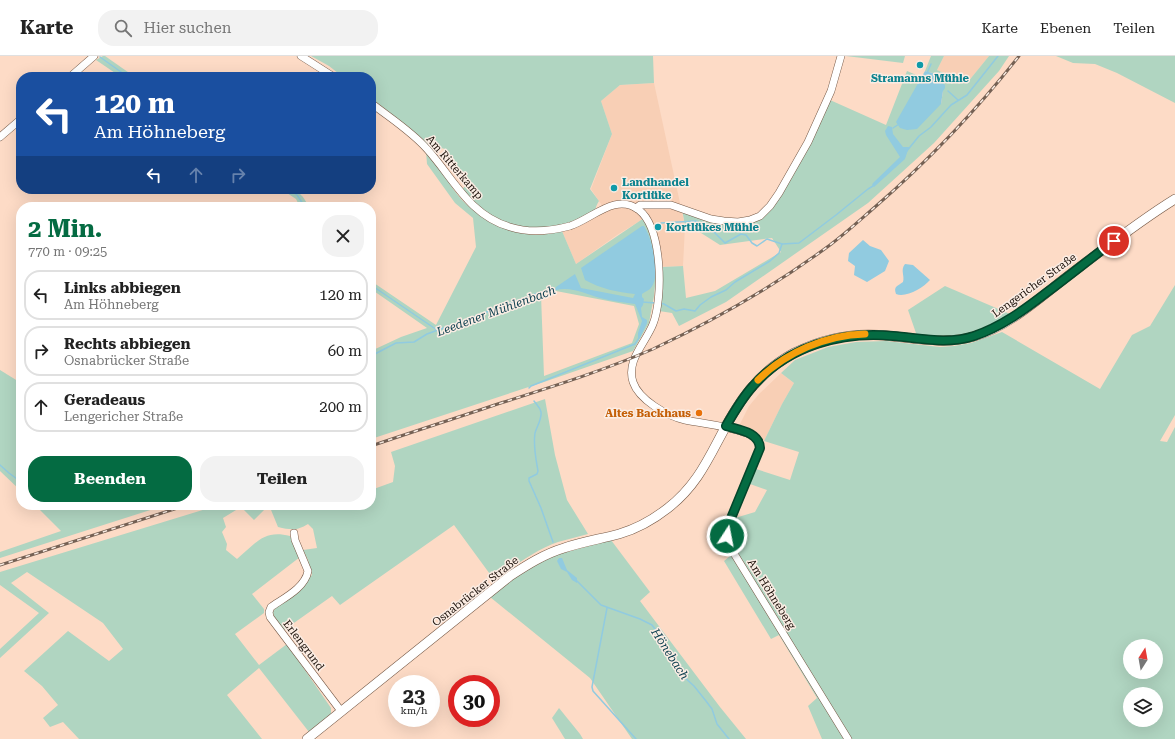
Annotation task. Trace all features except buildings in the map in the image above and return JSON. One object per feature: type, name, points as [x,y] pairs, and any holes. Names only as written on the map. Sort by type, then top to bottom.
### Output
[{"type":"main road","name":"Lengericher Straße","points":[[842,337],[878,334],[930,340],[953,340],[973,336],[994,328],[1017,314],[1111,243],[1175,199]]},
{"type":"main road","name":"Osnabrücker Straße","points":[[306,739],[510,576],[526,565],[563,548],[620,534],[655,518],[683,495],[703,469],[735,409],[752,386],[792,354],[819,342],[842,337]]},
{"type":"street","points":[[76,72],[94,56]]},
{"type":"street","points":[[301,56],[326,72]]},
{"type":"street","name":"Am Ritterkamp","points":[[376,107],[404,127],[427,149],[469,202],[487,217],[510,227],[524,230],[561,228],[583,221],[609,206],[620,204],[629,205],[636,208],[640,205],[671,205],[712,219],[738,222],[750,220],[760,216],[780,193],[808,142],[831,91],[841,56]]},
{"type":"street","points":[[0,137],[16,123]]},
{"type":"street","points":[[636,208],[645,216],[656,242],[659,258],[658,295],[654,323],[632,363],[632,377],[636,390],[647,401],[674,417],[684,420],[726,426]]},
{"type":"street","name":"Am Höhneberg","points":[[726,426],[754,435],[760,443],[760,448],[727,528],[730,547],[848,739]]},
{"type":"street","name":"Erlengrund","points":[[294,533],[295,540],[308,571],[307,577],[298,587],[271,607],[269,612],[270,617],[341,711]]},
{"type":"shaded area","points":[[944,56],[989,56],[967,83],[937,70]]},
{"type":"shaded area","points":[[654,83],[685,226],[683,266],[657,267],[643,219],[617,235],[576,264],[562,231],[605,210],[591,189],[612,134],[601,101],[620,85]]},
{"type":"shaded area","points":[[781,373],[794,383],[764,441],[756,432],[739,426],[749,406]]},
{"type":"green space","points":[[105,56],[128,72],[114,72],[96,60]]},
{"type":"green space","points":[[311,56],[653,56],[654,83],[620,85],[601,101],[612,134],[590,189],[599,201],[595,210],[564,224],[531,227],[510,224],[489,214],[462,189],[470,182],[443,148],[434,153],[407,126],[376,102],[376,72],[337,72]]},
{"type":"green space","points":[[846,56],[905,56],[903,63]]},
{"type":"green space","points":[[931,56],[944,56],[937,70],[967,83],[989,56],[1009,56],[999,71],[934,143],[868,203],[726,302],[679,326],[672,313],[659,311],[662,267],[683,266],[686,298],[715,291],[781,252],[772,238],[720,245],[690,226],[685,226],[682,209],[712,222],[731,225],[752,222],[763,217],[830,100],[886,125],[907,71],[921,77],[919,82],[941,104],[943,91],[941,80],[938,79],[933,73],[925,71]]},
{"type":"green space","points":[[1056,56],[1175,56],[1175,103],[1117,73],[1095,64],[1073,63]]},
{"type":"green space","points":[[426,151],[462,200],[469,207],[496,224],[525,234],[535,235],[562,231],[576,264],[644,218],[652,241],[657,267],[649,323],[633,351],[376,437],[376,349],[401,337],[427,328],[376,292],[376,284],[436,325],[476,247],[473,218],[455,203],[427,164]],"holes":[[[556,291],[634,306],[639,324],[632,343],[544,376],[541,295]]]},
{"type":"green space","points":[[288,194],[300,194],[306,202],[298,202],[296,199]]},
{"type":"green space","points":[[1175,285],[1175,415],[1160,441],[1167,442],[1175,427],[1175,739],[822,739],[808,706],[817,698],[779,635],[771,639],[724,561],[730,556],[735,548],[732,535],[735,518],[755,512],[767,490],[750,484],[756,469],[790,480],[799,452],[764,441],[794,383],[781,373],[795,360],[828,347],[856,342],[886,341],[940,347],[954,346],[971,343],[1002,332],[1100,389],[1132,335],[1150,326]]},
{"type":"green space","points":[[945,286],[1010,314],[987,326],[965,333],[931,337],[917,336],[908,310]]},
{"type":"green space","points":[[0,370],[16,380],[16,486],[0,471]]},
{"type":"green space","points":[[545,399],[555,455],[567,500],[588,534],[558,542],[541,549],[517,564],[495,581],[454,525],[340,605],[332,596],[284,630],[274,617],[273,612],[276,607],[312,575],[308,560],[303,550],[317,548],[313,529],[308,524],[294,529],[278,527],[271,510],[376,510],[376,488],[393,482],[395,466],[391,452]]},
{"type":"green space","points":[[40,510],[150,510],[0,558],[0,552],[61,531]]},
{"type":"green space","points":[[203,510],[236,510],[223,518],[226,527],[222,532],[227,544],[226,550],[237,559],[255,543],[273,534],[290,536],[300,557],[252,594],[264,609],[264,613],[235,634],[259,665],[287,644],[331,708],[331,714],[309,732],[259,668],[227,695],[262,739],[79,739],[63,722],[50,727],[43,718],[58,705],[42,686],[24,671],[68,631],[109,661],[123,649],[103,623],[27,572],[11,583],[49,613],[0,658],[0,649],[39,613],[0,585],[0,572]]},
{"type":"green space","points":[[244,510],[264,510],[254,520]]},
{"type":"green space","points":[[611,540],[650,592],[640,601],[746,739],[632,739],[590,678],[490,597],[517,576],[552,556]]},
{"type":"green space","points":[[559,708],[583,739],[565,739],[552,718]]},
{"type":"water","points":[[925,71],[933,73],[945,85],[941,104],[917,129],[907,130],[900,128],[896,122]]},
{"type":"water","points":[[888,126],[892,127],[893,134],[903,147],[909,147],[905,159],[874,187],[872,185],[873,183],[900,157],[886,135],[885,131]]},
{"type":"water","points":[[644,226],[647,232],[653,248],[655,276],[654,283],[650,289],[642,294],[644,299],[641,308],[642,317],[647,320],[647,323],[640,338],[638,338],[642,321],[635,304],[604,299],[573,290],[556,290],[556,287],[575,274],[581,288],[633,298],[635,294],[609,290],[585,280],[581,268]]},
{"type":"water","points":[[863,240],[870,246],[881,250],[889,261],[885,271],[867,282],[854,275],[855,266],[848,261],[849,253]]},
{"type":"water","points":[[905,264],[913,265],[930,280],[914,292],[900,295],[896,294],[895,289],[903,282],[903,268]]},
{"type":"water","points":[[559,558],[562,558],[567,570],[577,578],[577,583],[572,580],[567,572],[561,569],[557,561]]},
{"type":"waterway","points":[[906,152],[919,136],[931,127],[951,105],[967,95],[998,56]]},
{"type":"waterway","points":[[100,57],[121,72]]},
{"type":"waterway","name":"Leedener Mühlenbach","points":[[927,73],[931,64]]},
{"type":"waterway","points":[[948,91],[958,100]]},
{"type":"waterway","name":"Leedener Mühlenbach","points":[[893,128],[899,124]]},
{"type":"waterway","name":"Leedener Mühlenbach","points":[[660,303],[676,311],[684,309],[695,311],[700,305],[711,297],[726,290],[735,282],[770,261],[779,253],[782,244],[799,243],[873,186]]},
{"type":"waterway","points":[[296,194],[302,202]]},
{"type":"waterway","points":[[661,223],[696,221],[715,233],[725,243],[741,234],[746,235],[752,243],[757,246],[767,239],[782,244]]},
{"type":"waterway","points":[[376,288],[437,330]]},
{"type":"waterway","name":"Leedener Mühlenbach","points":[[376,353],[396,343],[414,342],[427,334],[538,293],[556,289]]},
{"type":"waterway","name":"Leedener Mühlenbach","points":[[642,302],[656,303]]},
{"type":"waterway","name":"Hönebach","points":[[529,388],[635,344],[639,338]]},
{"type":"waterway","name":"Hönebach","points":[[534,401],[541,412],[541,417],[534,438],[538,471],[537,474],[529,478],[529,481],[541,508],[553,542]]},
{"type":"waterway","name":"Leedener Mühlenbach","points":[[0,465],[16,478]]},
{"type":"waterway","name":"Hönebach","points":[[577,581],[601,605],[640,619],[652,625],[665,650],[683,676],[694,686],[712,709],[717,724],[729,739]]},
{"type":"waterway","points":[[607,608],[592,687],[593,691],[636,739]]},
{"type":"railway","points":[[376,444],[635,357],[722,314],[767,288],[830,245],[895,190],[933,154],[969,116],[1019,56]]},
{"type":"railway","points":[[0,565],[171,510]]},
{"type":"slow traffic","points":[[758,380],[792,354],[819,342],[865,334]]},
{"type":"place","name":"Stramanns Mühle","points":[[920,65]]},
{"type":"place","name":"Landhandel Kortlüke","points":[[614,188]]},
{"type":"place","name":"Kortlükes Mühle","points":[[658,227]]},
{"type":"place","name":"Altes Backhaus","points":[[699,413]]},
{"type":"route","points":[[727,536],[727,528],[760,448],[760,443],[754,435],[726,426],[735,409],[752,386],[762,376],[792,354],[819,342],[842,337],[862,334],[878,334],[930,340],[953,340],[973,336],[994,328],[1017,314],[1114,241]]}]
